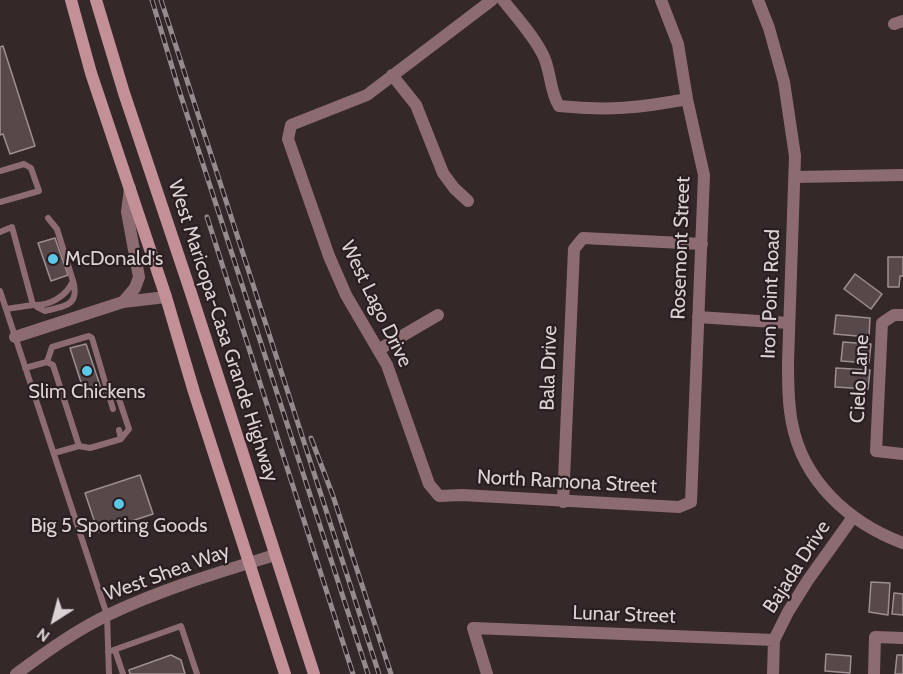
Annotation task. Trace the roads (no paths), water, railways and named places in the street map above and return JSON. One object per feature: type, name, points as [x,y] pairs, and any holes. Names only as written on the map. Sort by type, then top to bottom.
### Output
[{"type":"main road","points":[[70,0],[91,73],[166,297],[194,392],[285,674]]},
{"type":"main road","name":"West Maricopa-Casa Grande Highway","points":[[96,0],[124,93],[314,674]]},
{"type":"street","points":[[468,201],[443,173],[416,105],[392,75],[492,0]]},
{"type":"street","points":[[503,0],[543,54],[550,73],[554,97],[559,106],[632,109],[687,99]]},
{"type":"street","name":"Rosemont Street","points":[[661,0],[678,44],[687,99],[704,175],[691,502]]},
{"type":"street","name":"Iron Point Road","points":[[758,0],[769,28],[784,82],[795,156],[788,396],[792,425],[803,458],[823,489],[853,518],[903,543]]},
{"type":"street","name":"West Lago Drive","points":[[392,75],[367,95],[348,105],[291,125],[288,139],[345,295],[387,365],[429,484],[439,496]]},
{"type":"street","points":[[795,177],[903,175]]},
{"type":"street","points":[[123,302],[135,288],[139,277],[127,212],[130,188]]},
{"type":"street","name":"Bala Drive","points":[[563,502],[573,249],[583,238],[702,244]]},
{"type":"street","points":[[15,337],[123,302],[166,297]]},
{"type":"street","points":[[378,350],[438,315]]},
{"type":"street","name":"Cielo Lane","points":[[899,315],[882,323],[876,451],[903,454]]},
{"type":"street","points":[[698,316],[789,323]]},
{"type":"street","name":"North Ramona Street","points":[[439,496],[462,495],[679,507],[691,502]]},
{"type":"street","name":"Bajada Drive","points":[[773,674],[774,640],[788,612],[853,518]]},
{"type":"street","name":"West Shea Way","points":[[16,674],[62,641],[107,615],[141,600],[275,555]]},
{"type":"street","name":"Lunar Street","points":[[487,674],[473,628],[774,640]]},
{"type":"street","points":[[874,674],[875,637],[903,638]]},
{"type":"lane","points":[[0,171],[24,164],[31,168],[39,191],[0,202]]},
{"type":"lane","points":[[0,232],[12,227],[33,305],[45,311],[64,306],[72,301],[76,291],[57,229],[48,218]]},
{"type":"lane","points":[[6,309],[33,305],[46,306],[66,291],[73,280]]},
{"type":"lane","points":[[0,291],[107,615],[112,651],[109,674]]},
{"type":"lane","points":[[46,362],[52,347],[89,336],[92,338],[112,410]]},
{"type":"lane","points":[[25,368],[46,362],[53,365],[78,446]]},
{"type":"lane","points":[[54,453],[78,446],[90,448],[121,439],[129,429],[119,399],[107,387]]},
{"type":"lane","points":[[119,430],[121,439]]},
{"type":"lane","points":[[112,651],[181,626],[197,674]]},
{"type":"lane","points":[[112,651],[123,674]]},
{"type":"railway","points":[[152,0],[368,674]]},
{"type":"railway","points":[[161,0],[379,674]]},
{"type":"railway","points":[[207,217],[353,674]]},
{"type":"railway","points":[[311,438],[333,496],[391,674]]},
{"type":"place","name":"McDonald's","points":[[53,259]]},
{"type":"place","name":"Slim Chickens","points":[[87,371]]},
{"type":"place","name":"Big 5 Sporting Goods","points":[[119,504]]}]
